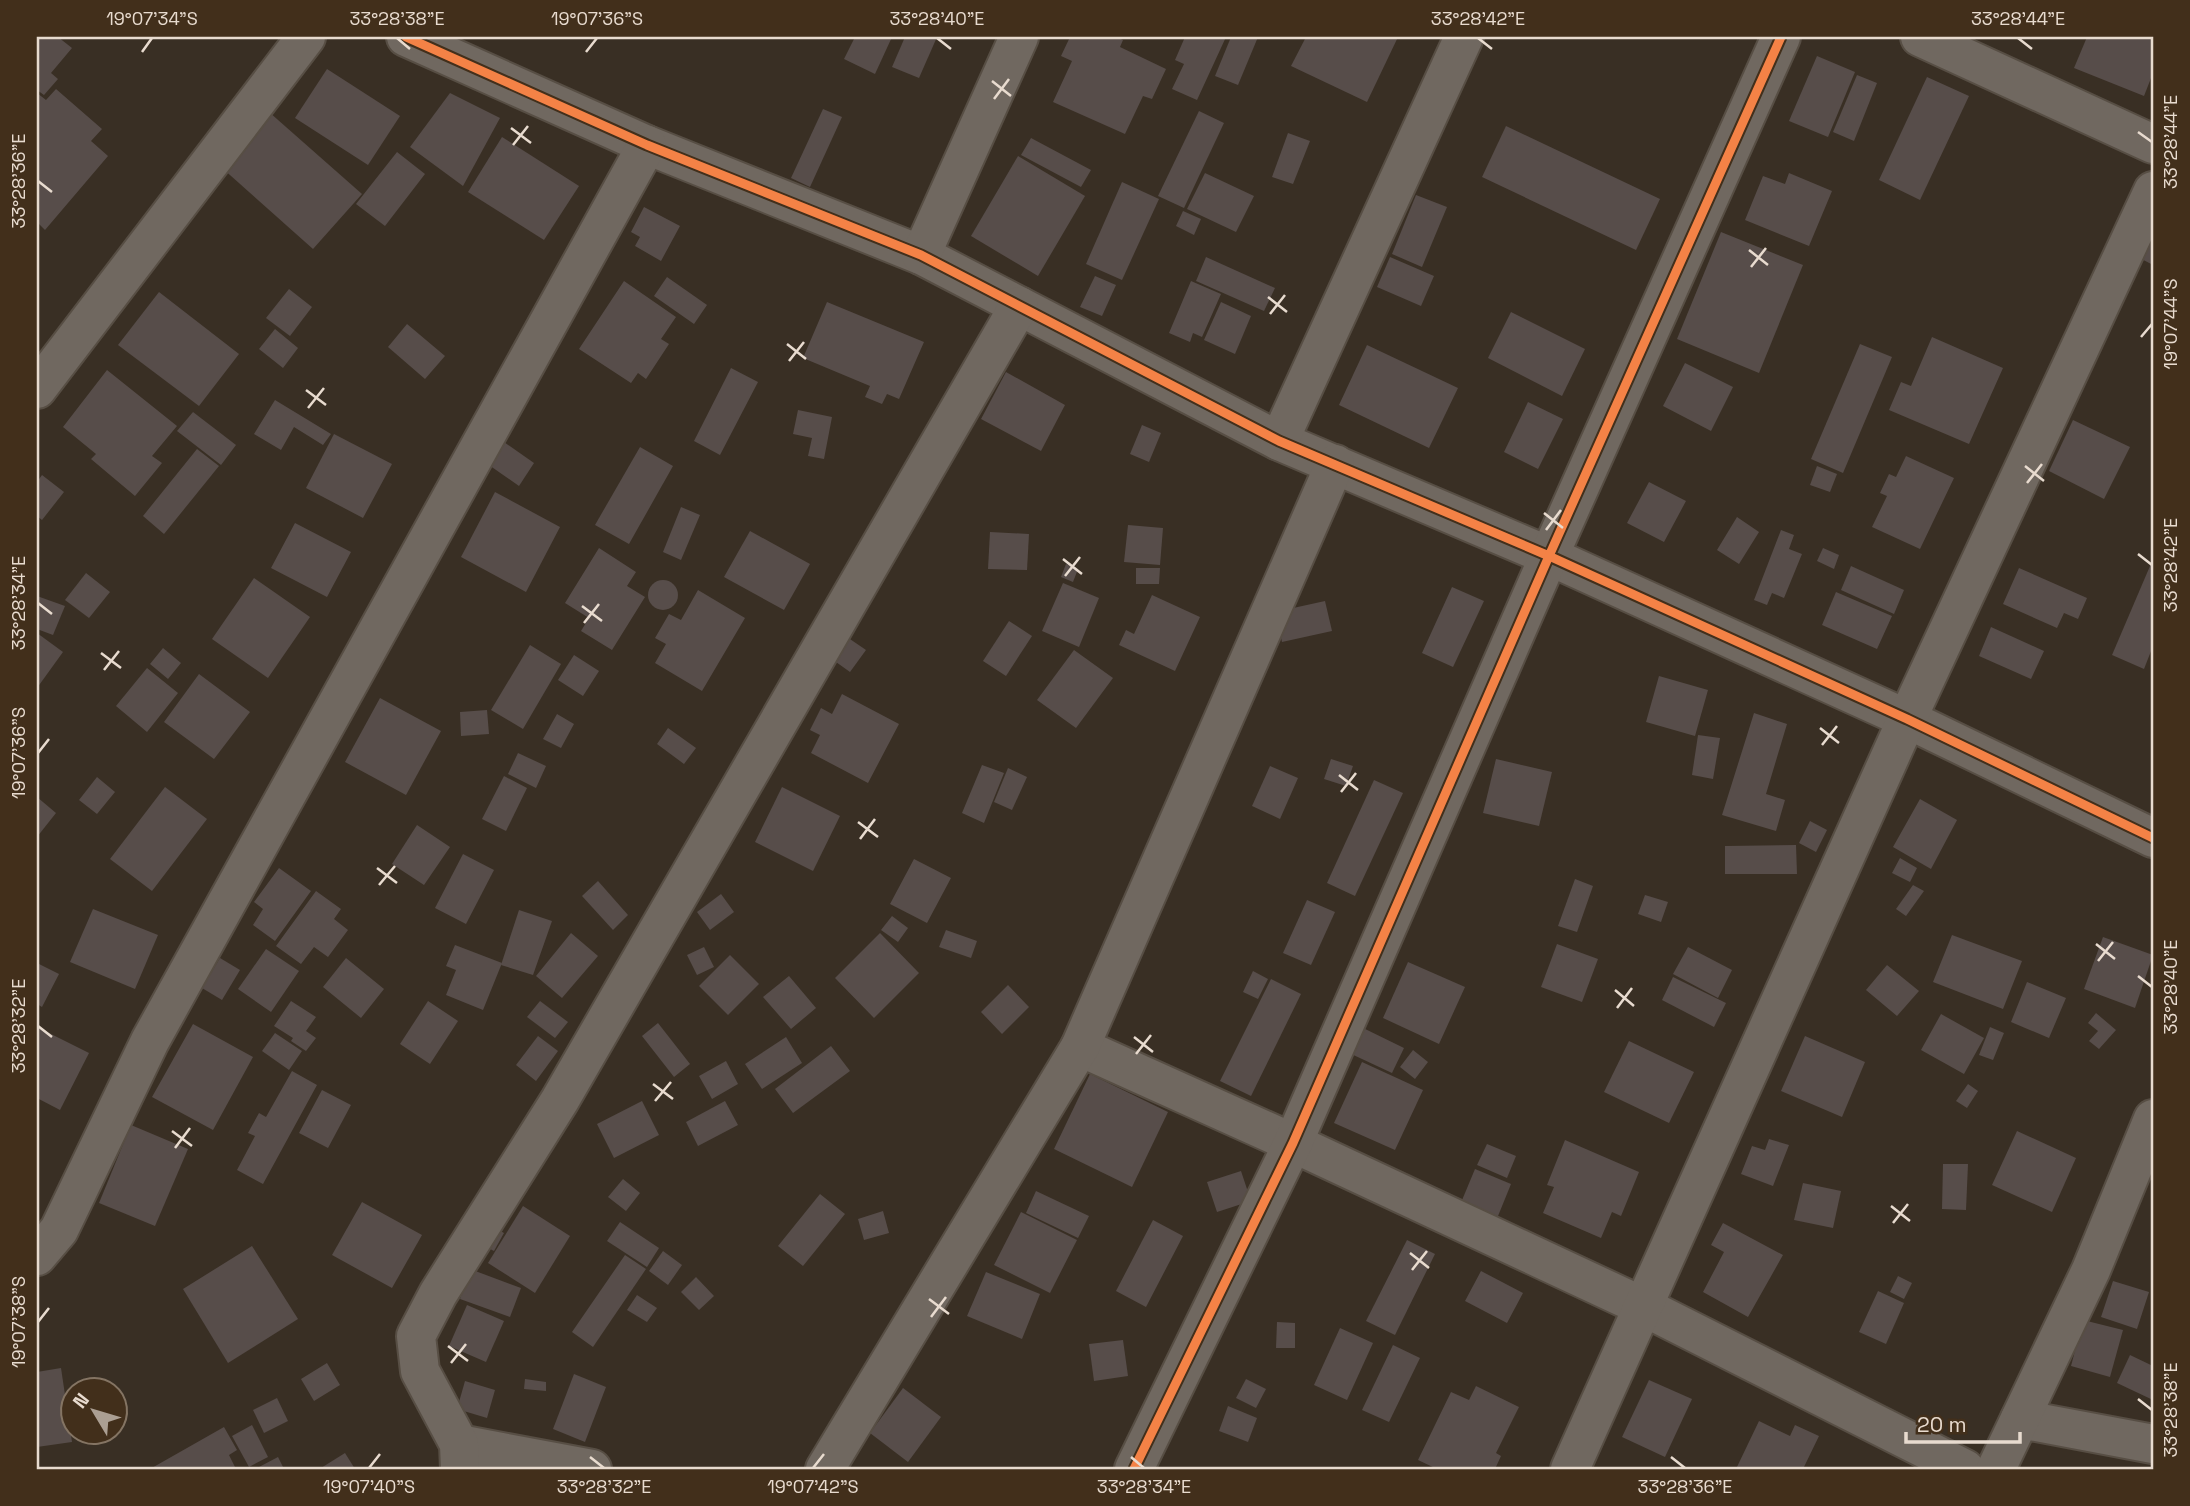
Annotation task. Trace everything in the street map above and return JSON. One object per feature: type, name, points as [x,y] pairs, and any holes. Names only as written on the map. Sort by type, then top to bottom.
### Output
[{"type":"street","points":[[37,389],[306,37]]},
{"type":"street","points":[[407,37],[647,145],[921,255],[1279,440],[1549,556],[1907,719],[2153,838]]},
{"type":"street","points":[[921,255],[1019,37]]},
{"type":"street","points":[[1279,440],[1464,37]]},
{"type":"street","points":[[1134,1469],[1293,1143],[1549,556],[1781,37]]},
{"type":"street","points":[[1920,37],[2153,144]]},
{"type":"street","points":[[37,1256],[59,1230],[150,1041],[647,145]]},
{"type":"street","points":[[1570,1469],[1907,719],[2153,191]]},
{"type":"street","points":[[592,1469],[459,1457],[420,1371],[416,1336],[438,1294],[560,1100],[1019,306]]},
{"type":"street","points":[[825,1469],[1080,1047],[1335,464]]},
{"type":"street","points":[[1080,1047],[1644,1307],[1965,1469]]},
{"type":"street","points":[[1996,1469],[2091,1270],[2153,1119]]},
{"type":"street","points":[[2020,1419],[2153,1444]]},
{"type":"building","points":[[41,37],[58,37],[72,48],[51,73],[58,79],[44,95],[37,90],[37,42]]},
{"type":"building","points":[[855,37],[892,37],[875,74],[844,59]]},
{"type":"building","points":[[905,37],[937,37],[919,78],[892,67]]},
{"type":"building","points":[[1070,37],[1116,37],[1123,40],[1120,47],[1166,69],[1152,99],[1143,96],[1125,134],[1053,102],[1072,61],[1061,56]]},
{"type":"building","points":[[1185,37],[1226,37],[1197,100],[1172,89],[1184,64],[1175,60]]},
{"type":"building","points":[[1231,37],[1258,37],[1238,85],[1215,76]]},
{"type":"building","points":[[1306,37],[1398,37],[1367,102],[1291,66]]},
{"type":"building","points":[[2087,37],[2153,37],[2153,73],[2144,96],[2074,68]]},
{"type":"building","points":[[1817,56],[1855,72],[1828,137],[1789,121]]},
{"type":"building","points":[[327,69],[400,116],[368,165],[295,118]]},
{"type":"building","points":[[1857,75],[1877,83],[1854,141],[1833,132]]},
{"type":"building","points":[[1927,77],[1969,96],[1920,200],[1879,180]]},
{"type":"building","points":[[56,89],[102,129],[91,141],[108,156],[45,230],[37,222],[37,93],[46,100]]},
{"type":"building","points":[[450,93],[500,118],[463,186],[410,147]]},
{"type":"building","points":[[823,109],[842,117],[810,187],[791,178]]},
{"type":"building","points":[[1199,111],[1224,123],[1184,208],[1158,196]]},
{"type":"building","points":[[269,112],[362,194],[313,249],[221,167]]},
{"type":"building","points":[[1506,126],[1660,199],[1636,250],[1482,177]]},
{"type":"building","points":[[1288,133],[1310,141],[1293,184],[1272,177]]},
{"type":"building","points":[[502,137],[579,186],[544,240],[468,192]]},
{"type":"building","points":[[1031,138],[1091,170],[1081,187],[1021,155]]},
{"type":"building","points":[[397,152],[425,174],[385,226],[356,204]]},
{"type":"building","points":[[1018,156],[1085,196],[1038,276],[971,236]]},
{"type":"building","points":[[1205,173],[1254,196],[1236,232],[1187,209]]},
{"type":"building","points":[[1789,173],[1832,191],[1809,246],[1745,220],[1763,176],[1785,184]]},
{"type":"building","points":[[1122,182],[1159,199],[1122,280],[1086,264]]},
{"type":"building","points":[[1416,195],[1447,207],[1422,267],[1392,254]]},
{"type":"building","points":[[644,207],[680,226],[661,261],[635,246],[640,237],[631,232]]},
{"type":"building","points":[[1183,211],[1201,219],[1194,235],[1176,226]]},
{"type":"building","points":[[2153,223],[2153,265],[2134,255]]},
{"type":"building","points":[[1721,232],[1803,265],[1759,373],[1677,339]]},
{"type":"building","points":[[1206,257],[1275,288],[1264,311],[1196,281]]},
{"type":"building","points":[[1390,257],[1434,276],[1421,306],[1377,287]]},
{"type":"building","points":[[1095,276],[1116,285],[1102,316],[1080,307]]},
{"type":"building","points":[[667,277],[707,305],[694,324],[654,296]]},
{"type":"building","points":[[624,281],[676,317],[661,339],[669,344],[646,379],[638,373],[631,383],[579,349]]},
{"type":"building","points":[[1191,281],[1221,294],[1202,337],[1193,333],[1190,342],[1169,333]]},
{"type":"building","points":[[289,289],[312,307],[290,336],[266,318]]},
{"type":"building","points":[[159,292],[239,354],[199,406],[118,345]]},
{"type":"building","points":[[827,302],[924,342],[899,399],[887,394],[882,404],[865,397],[870,386],[803,358]]},
{"type":"building","points":[[1221,302],[1251,316],[1235,354],[1204,340]]},
{"type":"building","points":[[1511,312],[1585,349],[1562,396],[1488,358]]},
{"type":"building","points":[[407,324],[445,356],[425,379],[388,347]]},
{"type":"building","points":[[275,329],[298,348],[283,368],[259,349]]},
{"type":"building","points":[[1932,337],[2003,368],[1969,444],[1889,410],[1901,382],[1911,386]]},
{"type":"building","points":[[1860,344],[1892,357],[1843,473],[1811,459]]},
{"type":"building","points":[[1367,345],[1458,388],[1429,448],[1339,405]]},
{"type":"building","points":[[1685,363],[1733,387],[1711,431],[1663,406]]},
{"type":"building","points":[[731,368],[758,382],[720,455],[694,441]]},
{"type":"building","points":[[107,370],[177,426],[152,456],[162,463],[135,496],[91,459],[96,454],[63,427]]},
{"type":"building","points":[[1006,372],[1065,405],[1041,451],[981,419]]},
{"type":"building","points":[[275,400],[331,434],[323,445],[294,427],[281,450],[254,434]]},
{"type":"building","points":[[1528,402],[1563,419],[1538,469],[1504,452]]},
{"type":"building","points":[[798,410],[832,417],[824,459],[808,456],[812,438],[793,434]]},
{"type":"building","points":[[193,412],[236,445],[221,465],[177,431]]},
{"type":"building","points":[[2073,420],[2130,447],[2104,499],[2049,471]]},
{"type":"building","points":[[1142,425],[1161,433],[1149,462],[1130,454]]},
{"type":"building","points":[[491,433],[534,463],[519,486],[476,456]]},
{"type":"building","points":[[334,434],[392,464],[363,518],[306,488]]},
{"type":"building","points":[[640,447],[673,466],[629,544],[595,525]]},
{"type":"building","points":[[197,449],[219,466],[164,534],[143,516]]},
{"type":"building","points":[[1906,456],[1954,478],[1920,549],[1872,527],[1887,496],[1880,493],[1889,474],[1896,477]]},
{"type":"building","points":[[1817,466],[1837,474],[1830,492],[1810,485]]},
{"type":"building","points":[[42,475],[64,492],[42,520],[37,516],[37,482]]},
{"type":"building","points":[[1649,482],[1686,501],[1664,542],[1627,523]]},
{"type":"building","points":[[495,492],[560,527],[526,592],[461,557]]},
{"type":"building","points":[[681,507],[700,515],[681,560],[663,552]]},
{"type":"building","points":[[1737,517],[1759,532],[1739,564],[1717,550]]},
{"type":"building","points":[[295,523],[351,552],[327,597],[271,568]]},
{"type":"building","points":[[1128,525],[1163,528],[1160,565],[1124,562]]},
{"type":"building","points":[[1781,530],[1794,535],[1789,549],[1802,554],[1784,598],[1772,593],[1767,605],[1754,600]]},
{"type":"building","points":[[750,531],[810,564],[784,610],[724,577]]},
{"type":"building","points":[[990,532],[1029,534],[1027,570],[988,569]]},
{"type":"building","points":[[599,548],[636,572],[627,586],[645,597],[612,650],[581,631],[589,618],[565,603]]},
{"type":"building","points":[[1823,548],[1839,555],[1834,569],[1817,561]]},
{"type":"building","points":[[2153,559],[2153,646],[2144,669],[2112,655]]},
{"type":"building","points":[[1066,564],[1078,569],[1073,582],[1061,577]]},
{"type":"building","points":[[1851,566],[1904,590],[1894,614],[1841,590]]},
{"type":"building","points":[[1136,568],[1160,568],[1159,584],[1136,584]]},
{"type":"building","points":[[2019,568],[2087,598],[2078,619],[2064,613],[2057,628],[2003,604]]},
{"type":"building","points":[[86,573],[110,592],[89,618],[65,600]]},
{"type":"building","points":[[254,578],[310,617],[268,678],[212,639]]},
{"type":"building","points":[[663,580],[674,584],[678,595],[674,606],[663,610],[652,606],[648,595],[652,584]]},
{"type":"building","points":[[1063,583],[1099,598],[1079,647],[1042,631]]},
{"type":"building","points":[[1452,587],[1484,601],[1453,667],[1422,653]]},
{"type":"building","points":[[698,590],[745,618],[702,691],[655,663],[666,644],[655,638],[669,614],[681,620]]},
{"type":"building","points":[[1836,592],[1892,616],[1877,649],[1822,625]]},
{"type":"building","points":[[1152,595],[1200,617],[1175,671],[1119,645],[1126,630],[1134,634]]},
{"type":"building","points":[[37,596],[65,606],[53,635],[37,629]]},
{"type":"building","points":[[1325,601],[1332,631],[1282,642],[1275,612]]},
{"type":"building","points":[[1009,621],[1032,636],[1006,676],[983,661]]},
{"type":"building","points":[[1991,627],[2044,651],[2031,679],[1979,656]]},
{"type":"building","points":[[37,633],[63,652],[37,688]]},
{"type":"building","points":[[844,635],[866,650],[850,672],[829,657]]},
{"type":"building","points":[[530,645],[561,664],[523,729],[491,710]]},
{"type":"building","points":[[163,648],[181,663],[168,679],[150,664]]},
{"type":"building","points":[[1074,650],[1113,678],[1076,728],[1037,700]]},
{"type":"building","points":[[574,655],[599,671],[583,696],[558,680]]},
{"type":"building","points":[[147,668],[178,693],[147,732],[116,706]]},
{"type":"building","points":[[199,674],[250,712],[214,759],[164,722]]},
{"type":"building","points":[[1659,676],[1708,690],[1695,736],[1646,722]]},
{"type":"building","points":[[842,694],[899,724],[868,783],[811,753],[820,735],[810,730],[821,708],[832,714]]},
{"type":"building","points":[[380,698],[441,731],[406,795],[345,762]]},
{"type":"building","points":[[487,710],[489,734],[461,736],[460,712]]},
{"type":"building","points":[[1754,713],[1787,724],[1766,794],[1785,800],[1776,831],[1722,815]]},
{"type":"building","points":[[557,714],[574,724],[561,748],[543,739]]},
{"type":"building","points":[[668,728],[696,748],[684,764],[657,744]]},
{"type":"building","points":[[1698,735],[1720,738],[1713,779],[1692,775]]},
{"type":"building","points":[[518,753],[546,766],[536,788],[508,774]]},
{"type":"building","points":[[1331,759],[1353,766],[1346,786],[1324,779]]},
{"type":"building","points":[[1496,759],[1552,772],[1539,826],[1483,813]]},
{"type":"building","points":[[982,765],[1004,773],[984,823],[962,813]]},
{"type":"building","points":[[1270,766],[1298,778],[1280,819],[1252,806]]},
{"type":"building","points":[[1008,768],[1027,777],[1012,810],[994,802]]},
{"type":"building","points":[[504,776],[527,788],[506,831],[482,819]]},
{"type":"building","points":[[97,777],[115,792],[97,814],[79,800]]},
{"type":"building","points":[[1374,780],[1403,793],[1355,896],[1327,883]]},
{"type":"building","points":[[165,787],[207,819],[152,891],[110,859]]},
{"type":"building","points":[[782,787],[840,816],[813,871],[755,842]]},
{"type":"building","points":[[37,797],[56,813],[37,837]]},
{"type":"building","points":[[1920,799],[1957,820],[1931,869],[1893,847]]},
{"type":"building","points":[[1810,821],[1827,830],[1816,852],[1799,843]]},
{"type":"building","points":[[417,825],[450,847],[424,885],[392,864]]},
{"type":"building","points":[[1796,845],[1797,874],[1725,874],[1725,846]]},
{"type":"building","points":[[463,854],[494,870],[466,924],[435,908]]},
{"type":"building","points":[[1900,858],[1917,868],[1910,882],[1892,873]]},
{"type":"building","points":[[914,859],[951,878],[927,923],[890,904]]},
{"type":"building","points":[[279,868],[311,891],[275,941],[253,925],[263,909],[254,902]]},
{"type":"building","points":[[1575,879],[1593,886],[1577,932],[1558,926]]},
{"type":"building","points":[[598,881],[628,915],[613,930],[582,896]]},
{"type":"building","points":[[1913,885],[1924,891],[1906,916],[1896,909]]},
{"type":"building","points":[[316,891],[341,909],[334,919],[348,930],[328,957],[314,947],[301,964],[276,946]]},
{"type":"building","points":[[721,894],[734,912],[710,930],[697,912]]},
{"type":"building","points":[[1645,895],[1668,902],[1661,922],[1638,914]]},
{"type":"building","points":[[1307,900],[1335,912],[1311,965],[1283,953]]},
{"type":"building","points":[[93,909],[158,935],[135,989],[70,962]]},
{"type":"building","points":[[519,910],[552,921],[533,975],[501,965]]},
{"type":"building","points":[[892,916],[908,928],[898,942],[881,930]]},
{"type":"building","points":[[946,930],[977,941],[971,958],[939,947]]},
{"type":"building","points":[[571,933],[598,956],[562,998],[536,976]]},
{"type":"building","points":[[880,933],[919,973],[874,1018],[835,978]]},
{"type":"building","points":[[1952,935],[2022,961],[2003,1009],[1933,982]]},
{"type":"building","points":[[2103,937],[2153,955],[2135,1008],[2084,989]]},
{"type":"building","points":[[1557,944],[1598,959],[1582,1002],[1541,987]]},
{"type":"building","points":[[455,945],[502,963],[483,1010],[446,995],[456,970],[446,966]]},
{"type":"building","points":[[704,947],[714,967],[697,975],[687,955]]},
{"type":"building","points":[[1688,947],[1732,970],[1718,998],[1673,974]]},
{"type":"building","points":[[266,949],[299,971],[271,1012],[238,989]]},
{"type":"building","points":[[730,955],[759,984],[728,1015],[699,986]]},
{"type":"building","points":[[220,958],[240,970],[222,1000],[202,988]]},
{"type":"building","points":[[346,958],[384,989],[361,1018],[323,987]]},
{"type":"building","points":[[1408,962],[1465,987],[1439,1044],[1383,1018]]},
{"type":"building","points":[[37,963],[59,974],[42,1007],[37,1004]]},
{"type":"building","points":[[1887,965],[1919,991],[1897,1016],[1866,990]]},
{"type":"building","points":[[1253,971],[1268,979],[1258,999],[1243,992]]},
{"type":"building","points":[[789,976],[816,1008],[791,1029],[763,997]]},
{"type":"building","points":[[1673,977],[1726,1003],[1714,1027],[1662,1000]]},
{"type":"building","points":[[1271,979],[1301,994],[1251,1096],[1220,1081]]},
{"type":"building","points":[[2027,982],[2066,998],[2049,1038],[2011,1022]]},
{"type":"building","points":[[1008,985],[1029,1007],[1002,1034],[981,1012]]},
{"type":"building","points":[[291,1001],[316,1017],[306,1031],[316,1038],[306,1051],[291,1041],[293,1038],[274,1026]]},
{"type":"building","points":[[428,1001],[458,1021],[430,1064],[400,1044]]},
{"type":"building","points":[[540,1001],[568,1022],[555,1038],[527,1017]]},
{"type":"building","points":[[2096,1013],[2116,1030],[2099,1049],[2089,1041],[2098,1031],[2088,1023]]},
{"type":"building","points":[[1941,1014],[1984,1038],[1964,1074],[1921,1050]]},
{"type":"building","points":[[658,1023],[690,1064],[674,1077],[642,1036]]},
{"type":"building","points":[[193,1024],[253,1057],[213,1130],[152,1097]]},
{"type":"building","points":[[1359,1026],[1404,1048],[1392,1073],[1347,1052]]},
{"type":"building","points":[[37,1027],[89,1053],[60,1110],[37,1098]]},
{"type":"building","points":[[1990,1027],[2004,1033],[1993,1060],[1979,1055]]},
{"type":"building","points":[[275,1033],[302,1051],[289,1070],[262,1051]]},
{"type":"building","points":[[538,1036],[558,1051],[536,1081],[516,1065]]},
{"type":"building","points":[[1805,1036],[1865,1062],[1842,1117],[1781,1091]]},
{"type":"building","points":[[786,1037],[802,1063],[762,1089],[745,1064]]},
{"type":"building","points":[[1629,1041],[1694,1072],[1669,1123],[1604,1092]]},
{"type":"building","points":[[831,1046],[850,1071],[793,1113],[775,1089]]},
{"type":"building","points":[[1413,1050],[1428,1062],[1415,1079],[1400,1067]]},
{"type":"building","points":[[726,1061],[738,1084],[712,1099],[699,1076]]},
{"type":"building","points":[[1362,1062],[1423,1090],[1395,1150],[1334,1123]]},
{"type":"building","points":[[292,1071],[317,1085],[263,1184],[237,1170],[255,1136],[248,1133],[259,1113],[266,1117]]},
{"type":"building","points":[[1090,1074],[1168,1112],[1132,1187],[1054,1149]]},
{"type":"building","points":[[1968,1084],[1978,1091],[1967,1108],[1956,1101]]},
{"type":"building","points":[[322,1090],[351,1105],[328,1148],[299,1133]]},
{"type":"building","points":[[642,1101],[659,1135],[614,1158],[597,1124]]},
{"type":"building","points":[[725,1101],[738,1125],[698,1146],[686,1122]]},
{"type":"building","points":[[131,1125],[188,1149],[155,1226],[99,1203]]},
{"type":"building","points":[[2017,1131],[2076,1158],[2052,1212],[1992,1185]]},
{"type":"building","points":[[1769,1139],[1789,1145],[1773,1186],[1741,1174],[1752,1146],[1765,1150]]},
{"type":"building","points":[[1565,1140],[1639,1172],[1621,1216],[1612,1212],[1601,1238],[1543,1213],[1554,1187],[1547,1185]]},
{"type":"building","points":[[1487,1144],[1516,1156],[1507,1178],[1477,1165]]},
{"type":"building","points":[[1943,1164],[1968,1164],[1966,1210],[1942,1209]]},
{"type":"building","points":[[1475,1169],[1511,1184],[1496,1221],[1460,1205]]},
{"type":"building","points":[[1241,1171],[1251,1201],[1217,1212],[1207,1182]]},
{"type":"building","points":[[623,1179],[640,1193],[626,1211],[608,1197]]},
{"type":"building","points":[[1803,1183],[1841,1191],[1833,1228],[1794,1220]]},
{"type":"building","points":[[1036,1191],[1089,1216],[1078,1238],[1026,1213]]},
{"type":"building","points":[[820,1194],[845,1214],[803,1266],[778,1246]]},
{"type":"building","points":[[362,1202],[422,1235],[392,1288],[332,1255]]},
{"type":"building","points":[[523,1206],[570,1236],[535,1293],[488,1263]]},
{"type":"building","points":[[883,1211],[889,1233],[864,1240],[858,1219]]},
{"type":"building","points":[[1021,1212],[1077,1240],[1050,1293],[994,1265]]},
{"type":"building","points":[[1153,1220],[1183,1236],[1146,1307],[1116,1291]]},
{"type":"building","points":[[484,1222],[504,1233],[494,1251],[474,1241]]},
{"type":"building","points":[[620,1222],[659,1248],[647,1267],[607,1241]]},
{"type":"building","points":[[1723,1223],[1783,1255],[1748,1317],[1703,1292],[1724,1252],[1711,1245]]},
{"type":"building","points":[[1407,1240],[1435,1254],[1395,1335],[1366,1321]]},
{"type":"building","points":[[252,1246],[298,1319],[228,1363],[183,1289]]},
{"type":"building","points":[[663,1251],[682,1265],[668,1285],[649,1271]]},
{"type":"building","points":[[625,1255],[646,1269],[593,1347],[572,1332]]},
{"type":"building","points":[[470,1269],[521,1288],[510,1317],[460,1299]]},
{"type":"building","points":[[1481,1271],[1523,1293],[1507,1323],[1465,1301]]},
{"type":"building","points":[[986,1272],[1040,1294],[1022,1339],[967,1316]]},
{"type":"building","points":[[1898,1276],[1912,1283],[1904,1299],[1890,1292]]},
{"type":"building","points":[[696,1277],[714,1296],[699,1310],[681,1292]]},
{"type":"building","points":[[2113,1281],[2149,1292],[2137,1329],[2101,1317]]},
{"type":"building","points":[[1878,1291],[1904,1303],[1886,1344],[1859,1332]]},
{"type":"building","points":[[637,1295],[657,1308],[647,1322],[627,1310]]},
{"type":"building","points":[[467,1305],[504,1321],[486,1362],[449,1346]]},
{"type":"building","points":[[2083,1320],[2123,1330],[2110,1377],[2071,1366]]},
{"type":"building","points":[[1277,1322],[1295,1323],[1295,1348],[1276,1348]]},
{"type":"building","points":[[1340,1328],[1373,1343],[1347,1400],[1314,1385]]},
{"type":"building","points":[[1123,1340],[1128,1376],[1094,1381],[1089,1344]]},
{"type":"building","points":[[1393,1345],[1420,1358],[1389,1422],[1362,1410]]},
{"type":"building","points":[[2130,1355],[2153,1366],[2153,1400],[2117,1383]]},
{"type":"building","points":[[327,1363],[340,1385],[314,1401],[301,1379]]},
{"type":"building","points":[[61,1368],[60,1444],[37,1447],[37,1372]]},
{"type":"building","points":[[574,1374],[606,1387],[585,1442],[553,1429]]},
{"type":"building","points":[[525,1379],[546,1382],[546,1391],[524,1389]]},
{"type":"building","points":[[1246,1379],[1266,1389],[1256,1408],[1236,1398]]},
{"type":"building","points":[[1649,1380],[1692,1399],[1665,1457],[1622,1437]]},
{"type":"building","points":[[465,1381],[495,1390],[487,1418],[457,1409]]},
{"type":"building","points":[[1476,1386],[1519,1407],[1496,1453],[1501,1456],[1495,1469],[1437,1469],[1418,1460],[1451,1392],[1469,1400]]},
{"type":"building","points":[[903,1388],[941,1417],[908,1462],[870,1433]]},
{"type":"building","points":[[277,1398],[288,1421],[264,1433],[253,1410]]},
{"type":"building","points":[[1228,1406],[1257,1418],[1248,1442],[1219,1431]]},
{"type":"building","points":[[1759,1421],[1790,1436],[1795,1425],[1819,1436],[1803,1469],[1736,1469]]},
{"type":"building","points":[[252,1425],[268,1457],[249,1467],[232,1436]]},
{"type":"building","points":[[224,1427],[237,1450],[229,1455],[236,1469],[150,1469]]},
{"type":"building","points":[[345,1453],[355,1469],[321,1468]]},
{"type":"building","points":[[278,1457],[284,1469],[260,1469],[259,1467]]},
{"type":"cycle path","points":[[406,37],[647,145],[921,255],[1279,441],[1549,556],[1907,719],[2153,838]]},
{"type":"cycle path","points":[[1134,1469],[1293,1143],[1549,556],[1781,37]]}]
